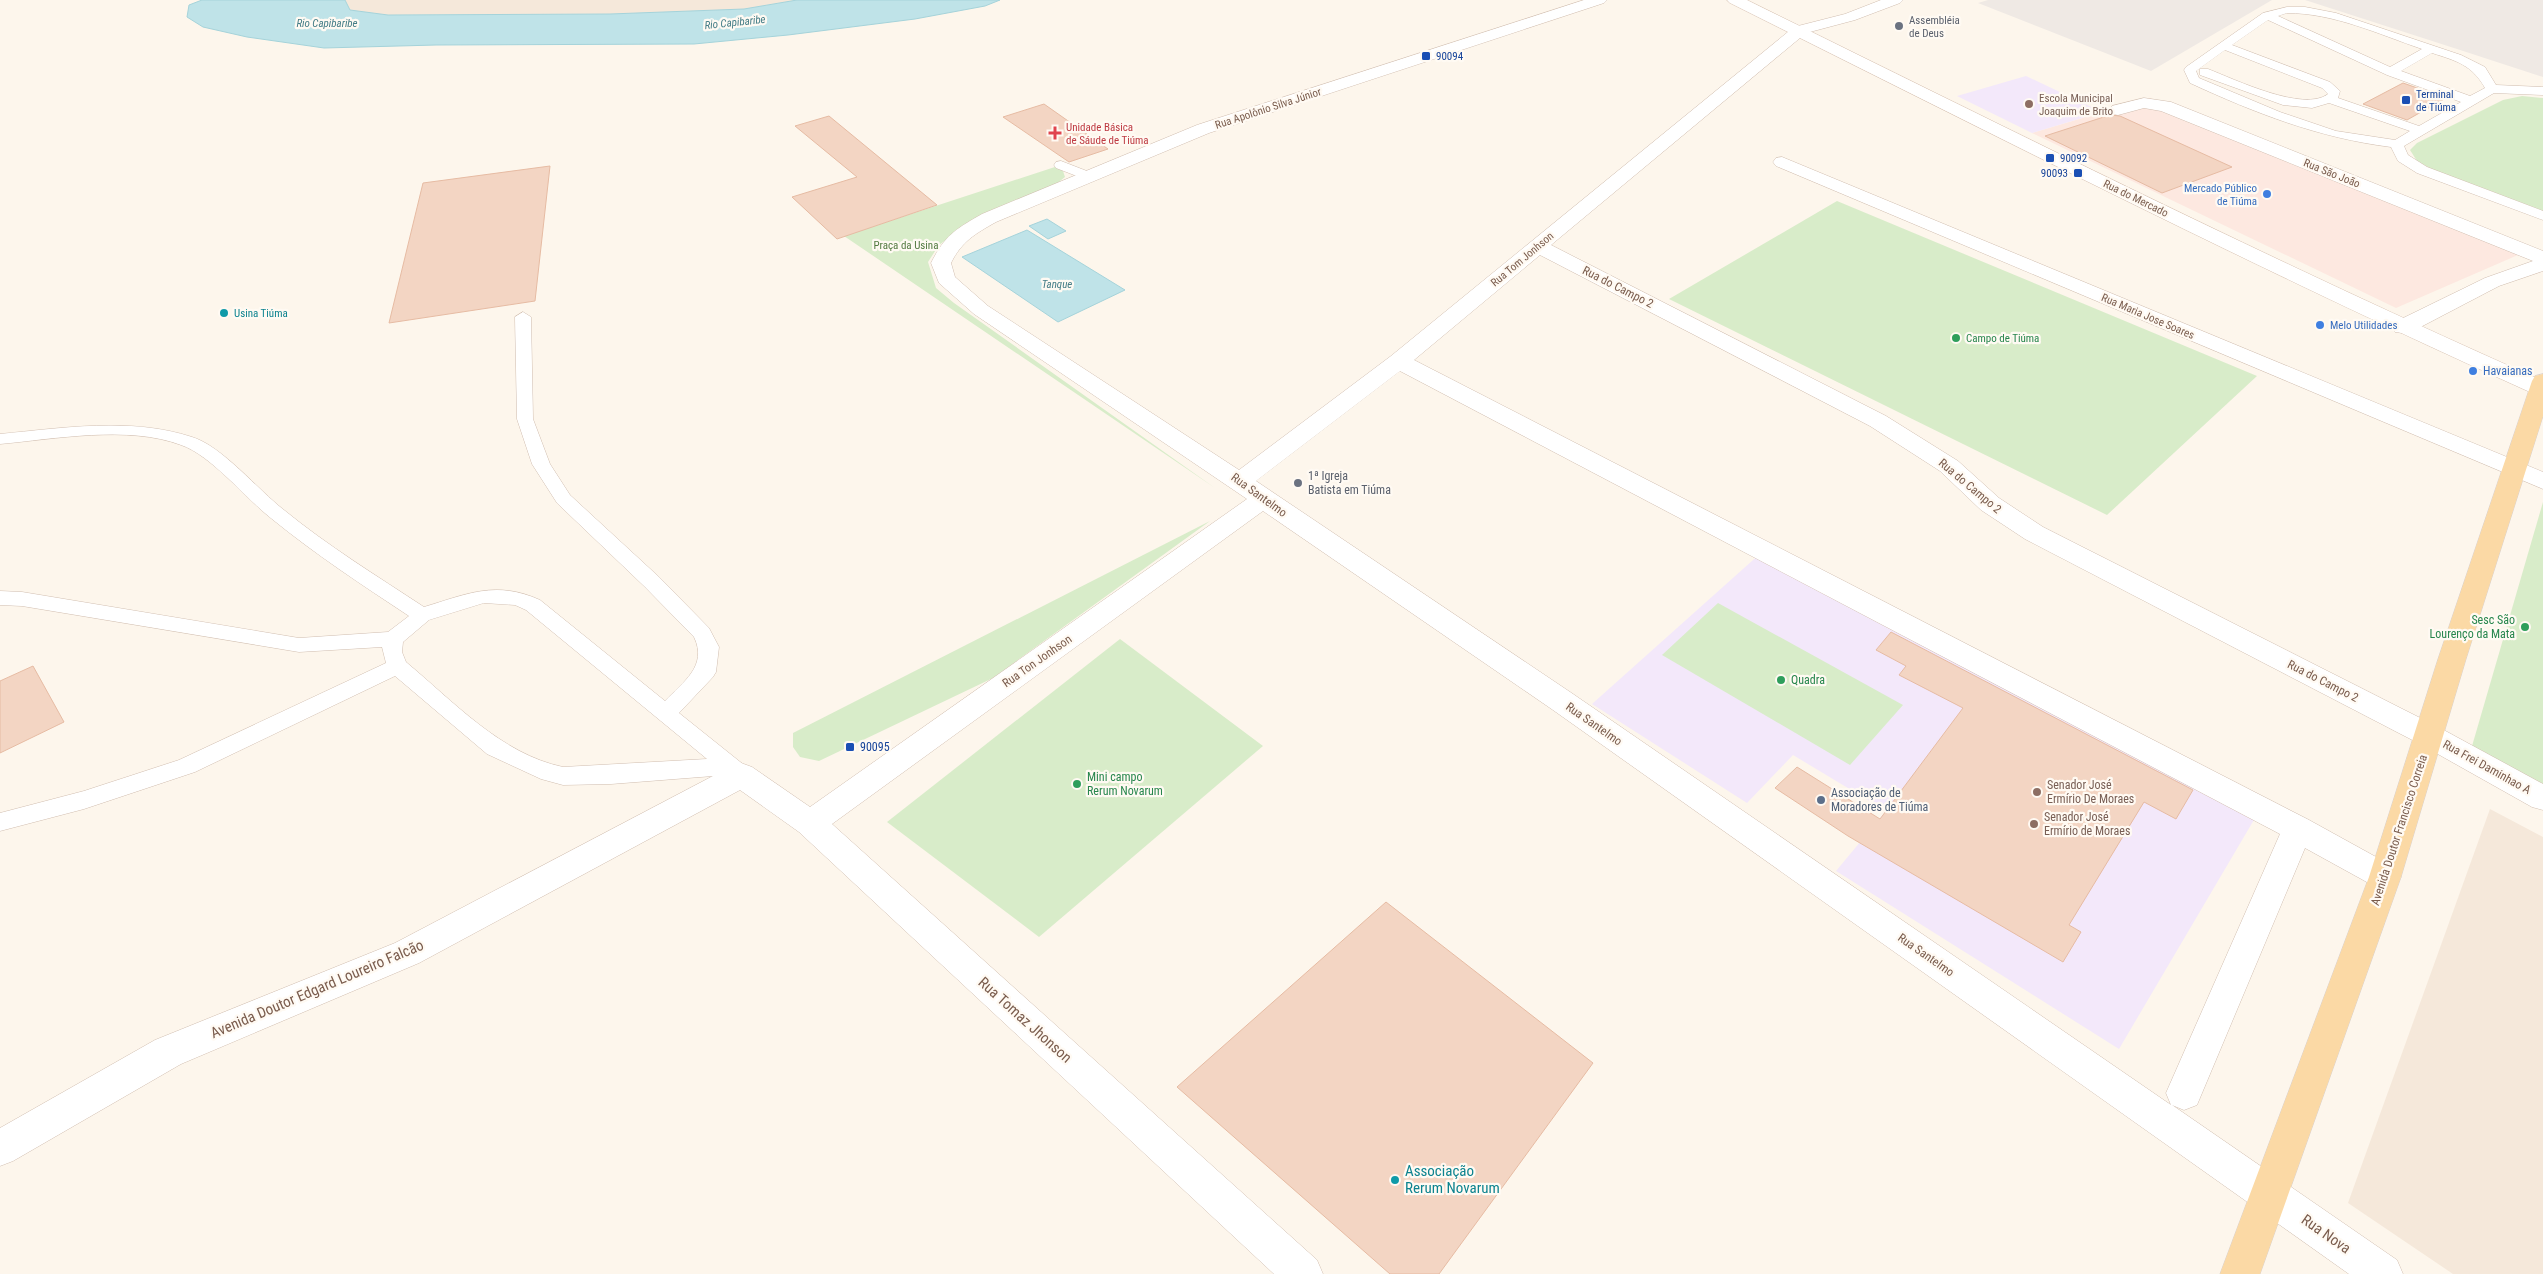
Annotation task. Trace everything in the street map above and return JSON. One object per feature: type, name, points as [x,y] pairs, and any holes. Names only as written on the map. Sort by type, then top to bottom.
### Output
[{"type":"main road","name":"Avenida Doutor Francisco Correia","points":[[2240,1274],[2385,877],[2430,736],[2452,659],[2542,384]]},
{"type":"street","name":"Rua Apolônio Silva Júnior","points":[[950,246],[965,232],[989,218],[1203,129],[1599,0]]},
{"type":"street","name":"Rua do Mercado","points":[[1735,0],[1800,30],[2234,246],[2403,327],[2542,384]]},
{"type":"street","points":[[1800,30],[1850,17],[1895,0]]},
{"type":"street","name":"Rua Tom Jonhson","points":[[1240,481],[1399,361],[1800,30]]},
{"type":"street","name":"Rua São João","points":[[2118,110],[2144,103],[2165,106],[2543,258]]},
{"type":"street","name":"Rua Maria Jose Soares","points":[[1782,162],[2543,481]]},
{"type":"street","name":"Rua Santelmo","points":[[950,246],[941,263],[946,279],[957,291],[981,310],[1240,481],[1263,499],[1563,702],[2269,1194]]},
{"type":"street","name":"Rua do Campo 2","points":[[1538,246],[1878,421],[1922,447],[1948,466],[1990,504],[2034,533],[2430,736]]},
{"type":"street","points":[[2403,327],[2492,282],[2543,264]]},
{"type":"street","points":[[1399,361],[2298,829],[2385,877]]},
{"type":"street","name":"Rua Ton Jonhson","points":[[810,822],[1263,499]]},
{"type":"street","name":"Rua Frei Daminhao A","points":[[2430,736],[2543,798]]},
{"type":"street","name":"Rua Tomaz Jhonson","points":[[735,770],[810,822],[1303,1274]]},
{"type":"street","name":"Avenida Doutor Edgard Loureiro Falcão","points":[[0,1148],[168,1052],[406,953],[735,770]]},
{"type":"street","points":[[2184,1092],[2298,829]]},
{"type":"street","name":"Rua Nova","points":[[2269,1194],[2383,1274]]},
{"type":"lane","points":[[2492,89],[2481,70],[2456,57],[2318,12],[2296,10],[2267,15],[2192,68],[2190,73],[2194,80],[2240,102],[2326,132],[2397,144],[2418,130],[2492,89],[2543,90]]},
{"type":"lane","points":[[2267,15],[2392,72],[2472,101]]},
{"type":"lane","points":[[2192,68],[2287,102],[2312,104],[2330,99],[2334,95],[2334,91],[2326,85],[2224,46]]},
{"type":"lane","points":[[2392,72],[2432,48]]},
{"type":"lane","points":[[2330,99],[2418,130]]},
{"type":"lane","points":[[2397,144],[2398,151],[2403,158],[2422,170],[2543,216]]},
{"type":"lane","points":[[1061,165],[1087,176]]},
{"type":"lane","points":[[523,317],[525,419],[541,464],[562,500],[652,582],[702,633],[709,646],[706,672],[666,714]]},
{"type":"lane","points":[[0,439],[60,434],[127,432],[162,434],[190,441],[258,499],[304,534],[343,563],[422,615]]},
{"type":"lane","points":[[0,598],[22,599],[299,645],[393,639],[422,615],[483,596],[518,598],[533,605],[735,770]]},
{"type":"lane","points":[[393,639],[392,652],[397,666],[495,748],[541,771],[563,776],[735,770]]},
{"type":"lane","points":[[0,822],[84,800],[187,766],[397,666]]},
{"type":"shaded area","points":[[345,0],[797,0],[744,9],[610,14],[388,15],[350,10]]},
{"type":"shaded area","points":[[1988,0],[2272,0],[2151,71],[1978,3]]},
{"type":"shaded area","points":[[2305,0],[2543,0],[2543,77],[2457,49]]},
{"type":"shaded area","name":"Escola Municipal Joaquim de Brito","points":[[2026,76],[2102,112],[2032,133],[1957,96]]},
{"type":"shaded area","name":"Mercado Público de Tiúma","points":[[2150,98],[2518,255],[2396,308],[2032,133]]},
{"type":"shaded area","name":"Senador José Ermírio De Moraes","points":[[1762,552],[2258,813],[2119,1049],[1836,871],[1886,811],[1793,755],[1747,803],[1592,704]]},
{"type":"shaded area","points":[[2490,809],[2543,837],[2543,1274],[2453,1274],[2348,1203]]},
{"type":"green space","points":[[2522,96],[2543,98],[2543,213],[2438,173],[2417,161],[2410,150],[2417,143],[2503,100]]},
{"type":"green space","name":"Praça da Usina","points":[[1061,165],[1065,177],[1055,185],[971,222],[939,245],[928,262],[936,288],[954,303],[1215,488],[844,236]]},
{"type":"green space","name":"Campo de Tiúma","points":[[1837,201],[2257,376],[2107,515],[1669,299]]},
{"type":"green space","name":"Sesc São Lourenço da Mata","points":[[2543,502],[2543,790],[2470,753]]},
{"type":"green space","points":[[1210,521],[993,678],[819,761],[800,757],[793,747],[793,733]]},
{"type":"green space","name":"Quadra","points":[[1718,603],[1903,705],[1850,765],[1662,655]]},
{"type":"green space","name":"Mini campo Rerum Novarum","points":[[1120,639],[1263,746],[1039,937],[887,822]]},
{"type":"water","name":"Rio Capibaribe","points":[[202,0],[345,0],[350,10],[388,15],[610,14],[744,9],[797,0],[1000,0],[985,6],[915,19],[788,35],[694,44],[436,45],[324,48],[247,37],[203,27],[187,17],[189,5]]},
{"type":"water","points":[[1047,219],[1066,231],[1048,239],[1029,226]]},
{"type":"water","name":"Tanque","points":[[1027,230],[1125,290],[1058,322],[962,257]]},
{"type":"building","name":"Terminal de Tiúma","points":[[2403,83],[2446,98],[2407,120],[2363,104]]},
{"type":"building","name":"Unidade Básica de Sáude de Tiúma","points":[[1044,104],[1108,149],[1069,162],[1003,117]]},
{"type":"building","points":[[2110,115],[2120,116],[2232,167],[2162,193],[2045,136]]},
{"type":"building","points":[[829,116],[937,205],[837,239],[792,197],[857,177],[795,126]]},
{"type":"building","points":[[550,166],[535,301],[389,323],[423,183]]},
{"type":"building","points":[[1891,632],[2193,790],[2176,819],[2144,802],[2069,925],[2081,932],[2063,962],[1848,836],[1775,788],[1797,767],[1880,819],[1963,708],[1899,675],[1906,666],[1876,650]]},
{"type":"building","points":[[33,666],[64,722],[0,753],[0,681]]},
{"type":"building","name":"Associação Rerum Novarum","points":[[1386,902],[1593,1063],[1439,1274],[1390,1274],[1177,1087]]},
{"type":"place","name":"Assembléia de Deus","points":[[1899,26]]},
{"type":"place","name":"90094","points":[[1426,56]]},
{"type":"place","name":"Terminal de Tiúma","points":[[2406,100]]},
{"type":"place","name":"Escola Municipal Joaquim de Brito","points":[[2029,104]]},
{"type":"place","name":"Unidade Básica de Sáude de Tiúma","points":[[1055,133]]},
{"type":"place","name":"90092","points":[[2050,158]]},
{"type":"place","name":"90093","points":[[2078,173]]},
{"type":"place","name":"Mercado Público de Tiúma","points":[[2267,194]]},
{"type":"place","name":"Usina Tiúma","points":[[224,313]]},
{"type":"place","name":"Melo Utilidades","points":[[2320,325]]},
{"type":"place","name":"Campo de Tiúma","points":[[1956,338]]},
{"type":"place","name":"Havaianas","points":[[2473,371]]},
{"type":"place","name":"1ª Igreja Batista em Tiúma","points":[[1298,483]]},
{"type":"place","name":"Sesc São Lourenço da Mata","points":[[2525,627]]},
{"type":"place","name":"Quadra","points":[[1781,680]]},
{"type":"place","name":"90095","points":[[850,747]]},
{"type":"place","name":"Mini campo Rerum Novarum","points":[[1077,784]]},
{"type":"place","name":"Senador José Ermírio De Moraes","points":[[2037,792]]},
{"type":"place","name":"Associação de Moradores de Tiúma","points":[[1821,800]]},
{"type":"place","name":"Senador José Ermírio de Moraes","points":[[2034,824]]},
{"type":"place","name":"Associação Rerum Novarum","points":[[1395,1180]]}]
